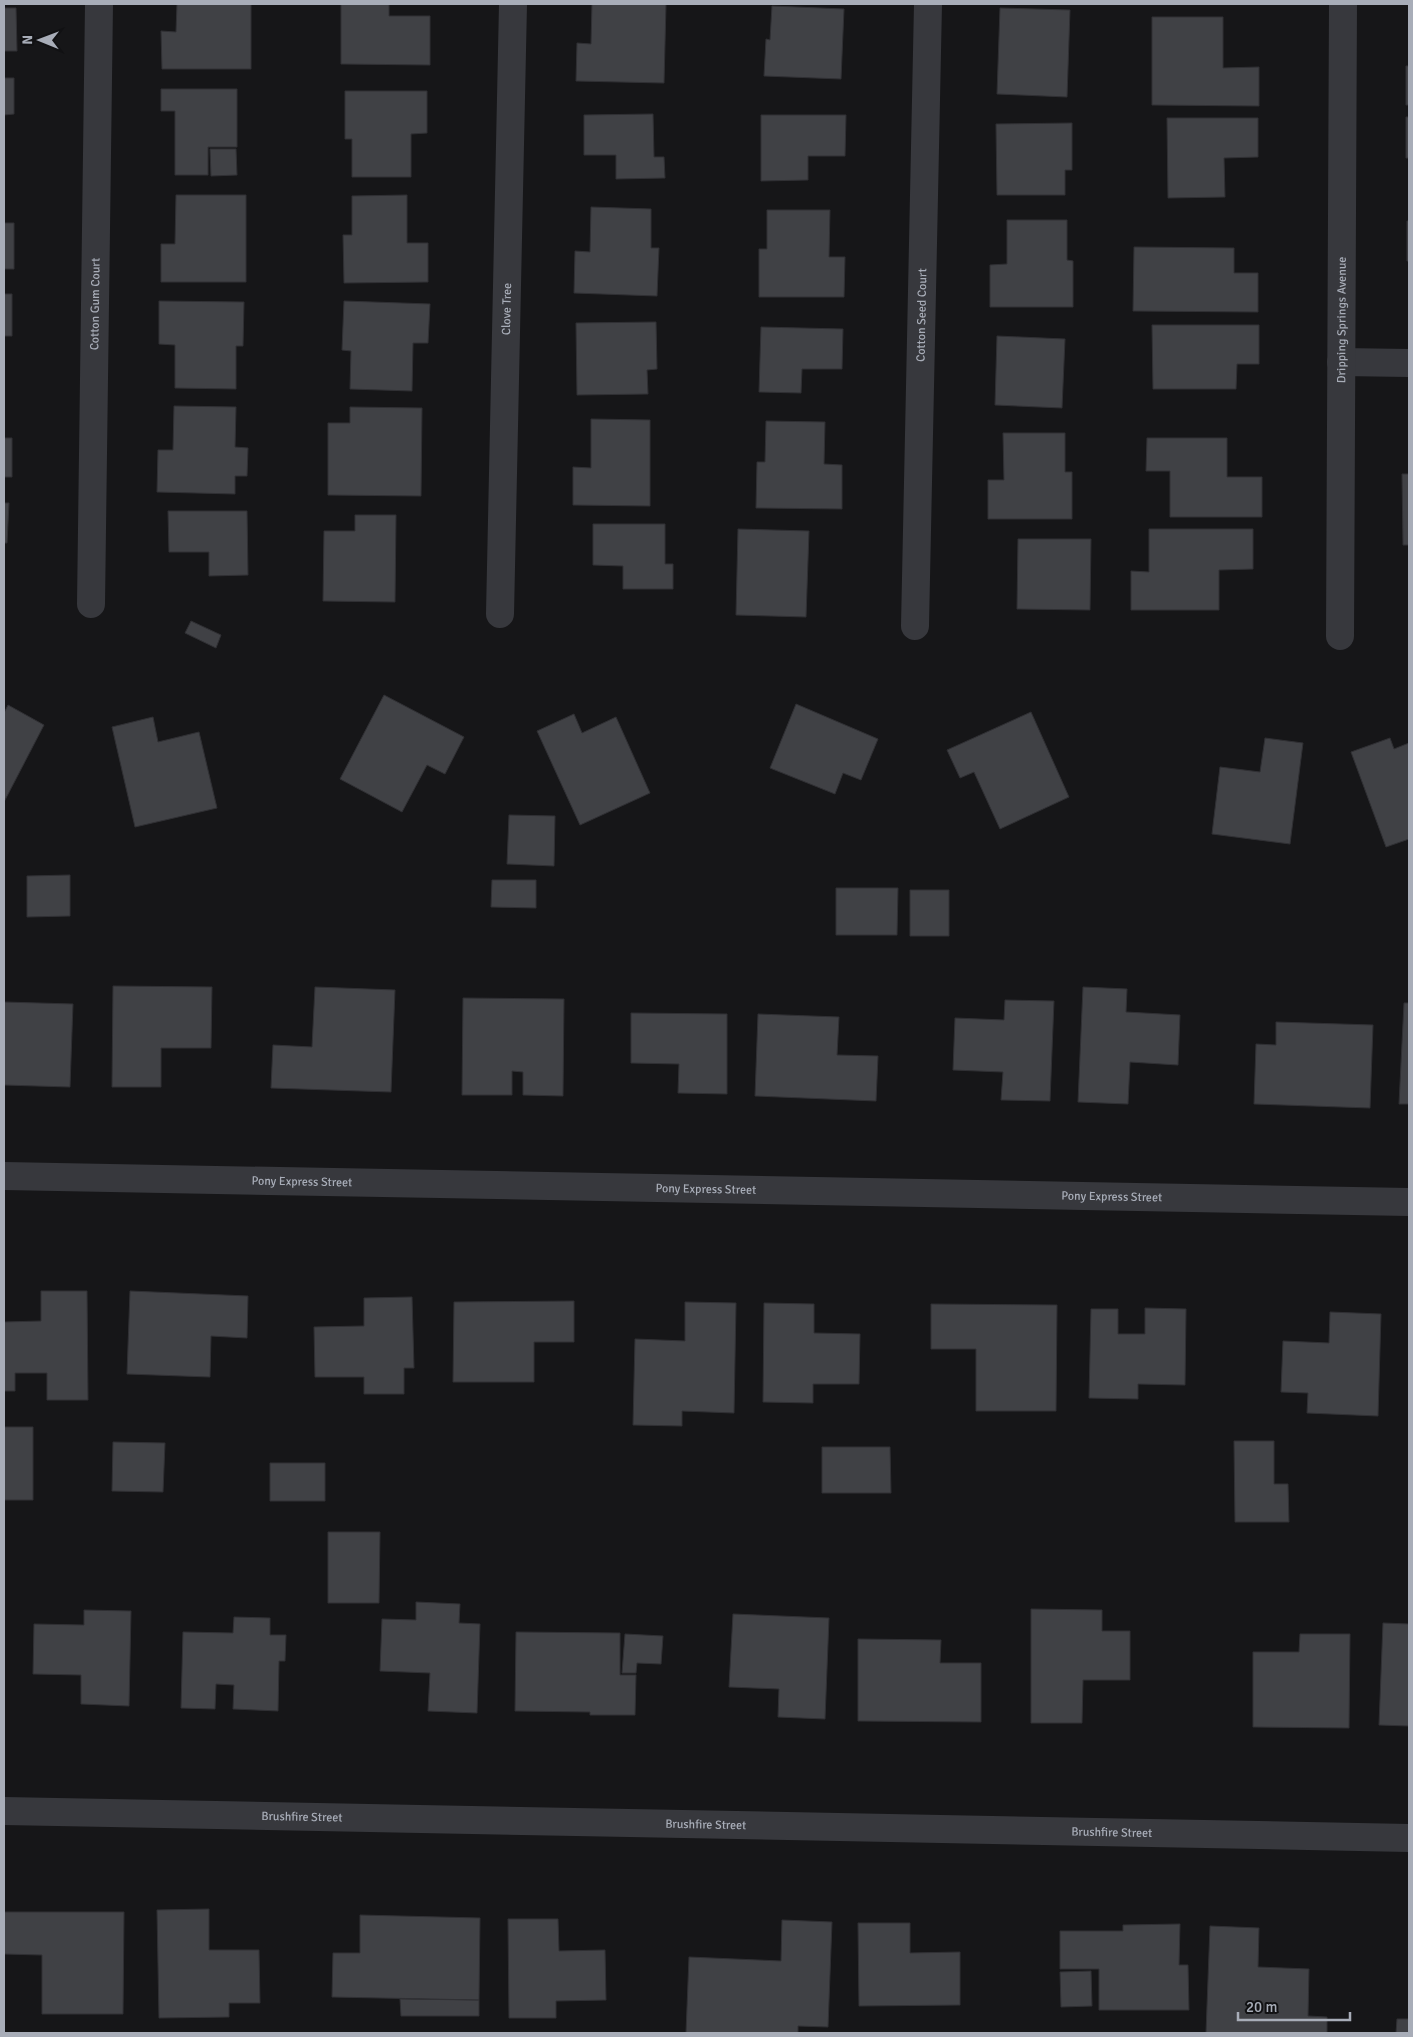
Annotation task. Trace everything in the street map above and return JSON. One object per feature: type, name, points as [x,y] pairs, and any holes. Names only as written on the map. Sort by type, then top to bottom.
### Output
[{"type":"street","name":"Cotton Gum Court","points":[[91,604],[99,4]]},
{"type":"street","name":"Clove Tree","points":[[500,614],[513,4]]},
{"type":"street","name":"Cotton Seed Court","points":[[915,626],[928,4]]},
{"type":"street","name":"Dripping Springs Avenue","points":[[1340,636],[1343,4]]},
{"type":"street","points":[[1341,362],[1409,363]]},
{"type":"street","name":"Pony Express Street","points":[[4,1176],[1409,1202]]},
{"type":"street","name":"Brushfire Street","points":[[4,1811],[1409,1838]]},
{"type":"building","points":[[177,4],[251,4],[251,69],[162,69],[161,31],[176,32]]},
{"type":"building","points":[[341,4],[389,4],[389,16],[430,16],[430,65],[341,64]]},
{"type":"building","points":[[592,4],[666,4],[664,83],[576,81],[577,43],[591,44]]},
{"type":"building","points":[[772,6],[844,9],[841,79],[764,76],[766,39],[770,40]]},
{"type":"building","points":[[4,8],[16,8],[17,51],[4,51]]},
{"type":"building","points":[[1000,8],[1070,10],[1067,97],[997,94]]},
{"type":"building","points":[[1152,17],[1223,17],[1223,68],[1259,67],[1259,106],[1152,105]]},
{"type":"building","points":[[1406,66],[1409,66],[1409,105],[1406,105]]},
{"type":"building","points":[[4,78],[14,78],[14,114],[4,115]]},
{"type":"building","points":[[161,89],[237,89],[237,147],[208,147],[208,175],[175,175],[175,111],[161,111]]},
{"type":"building","points":[[345,91],[427,91],[427,133],[411,134],[411,177],[352,177],[352,139],[345,139]]},
{"type":"building","points":[[653,114],[654,157],[664,157],[665,178],[616,179],[616,155],[584,155],[584,115]]},
{"type":"building","points":[[761,115],[846,115],[845,156],[808,156],[808,180],[761,181]]},
{"type":"building","points":[[1406,117],[1409,117],[1409,158],[1406,158]]},
{"type":"building","points":[[1167,118],[1258,118],[1258,157],[1224,158],[1225,197],[1168,198]]},
{"type":"building","points":[[1072,123],[1072,170],[1065,170],[1065,195],[997,195],[996,124]]},
{"type":"building","points":[[210,149],[236,149],[237,175],[211,176]]},
{"type":"building","points":[[176,195],[246,195],[246,282],[161,282],[161,244],[175,244]]},
{"type":"building","points":[[407,195],[407,243],[428,243],[428,282],[344,283],[343,235],[352,235],[352,196]]},
{"type":"building","points":[[591,207],[651,209],[651,248],[659,248],[657,296],[574,293],[575,251],[590,252]]},
{"type":"building","points":[[767,210],[830,210],[829,257],[845,257],[844,297],[759,297],[759,249],[767,249]]},
{"type":"building","points":[[1007,220],[1067,220],[1067,260],[1073,261],[1073,307],[990,307],[990,265],[1007,264]]},
{"type":"building","points":[[1407,221],[1409,221],[1409,261],[1407,261]]},
{"type":"building","points":[[4,223],[14,223],[14,269],[4,269]]},
{"type":"building","points":[[1134,247],[1234,248],[1234,273],[1258,273],[1258,312],[1133,311]]},
{"type":"building","points":[[4,294],[12,294],[12,336],[4,336]]},
{"type":"building","points":[[159,301],[244,302],[243,346],[236,346],[236,389],[175,388],[175,345],[159,344]]},
{"type":"building","points":[[344,301],[430,304],[428,343],[413,343],[412,391],[350,389],[351,351],[342,350]]},
{"type":"building","points":[[656,322],[657,369],[647,370],[648,394],[577,395],[576,323]]},
{"type":"building","points":[[1152,325],[1259,325],[1259,364],[1237,364],[1236,389],[1153,389]]},
{"type":"building","points":[[761,327],[843,329],[842,369],[802,369],[801,393],[759,392]]},
{"type":"building","points":[[997,336],[1065,339],[1062,408],[995,405]]},
{"type":"building","points":[[174,406],[236,407],[235,447],[248,448],[247,476],[235,476],[235,494],[157,492],[158,450],[173,450]]},
{"type":"building","points":[[350,407],[422,408],[421,496],[328,495],[328,423],[350,423]]},
{"type":"building","points":[[591,419],[650,420],[650,506],[573,505],[573,467],[591,468]]},
{"type":"building","points":[[766,421],[825,422],[824,464],[842,465],[842,509],[756,508],[757,462],[765,462]]},
{"type":"building","points":[[1003,433],[1065,433],[1065,472],[1072,472],[1072,519],[988,519],[988,480],[1004,480]]},
{"type":"building","points":[[4,438],[12,438],[12,477],[4,477]]},
{"type":"building","points":[[1147,438],[1227,438],[1227,477],[1262,477],[1262,517],[1170,517],[1170,471],[1146,471]]},
{"type":"building","points":[[1402,474],[1409,474],[1409,545],[1403,545]]},
{"type":"building","points":[[4,503],[9,503],[7,543],[4,543]]},
{"type":"building","points":[[168,511],[247,511],[248,575],[209,576],[209,552],[169,552]]},
{"type":"building","points":[[355,515],[396,515],[395,602],[323,601],[324,531],[355,531]]},
{"type":"building","points":[[593,524],[665,524],[665,564],[673,564],[673,589],[623,589],[623,566],[593,565]]},
{"type":"building","points":[[738,529],[809,531],[806,617],[736,615]]},
{"type":"building","points":[[1149,529],[1253,529],[1253,569],[1219,570],[1219,610],[1131,610],[1131,571],[1149,572]]},
{"type":"building","points":[[1018,539],[1091,539],[1090,610],[1017,609]]},
{"type":"building","points":[[191,621],[221,635],[216,648],[185,633]]},
{"type":"building","points":[[384,695],[464,737],[445,774],[427,765],[402,812],[340,779]]},
{"type":"building","points":[[796,704],[878,739],[861,780],[843,773],[835,794],[770,768]]},
{"type":"building","points":[[8,705],[44,725],[4,802],[4,713]]},
{"type":"building","points":[[1031,712],[1069,797],[1000,829],[974,772],[960,778],[947,750]]},
{"type":"building","points":[[574,714],[582,733],[616,717],[650,793],[580,825],[537,731]]},
{"type":"building","points":[[153,717],[158,742],[199,732],[217,808],[135,827],[112,727]]},
{"type":"building","points":[[1265,738],[1303,743],[1290,844],[1212,834],[1220,767],[1260,772]]},
{"type":"building","points":[[1390,738],[1394,749],[1409,743],[1409,839],[1386,847],[1351,752]]},
{"type":"building","points":[[509,815],[555,816],[554,866],[507,864]]},
{"type":"building","points":[[70,875],[70,916],[27,917],[27,876]]},
{"type":"building","points":[[492,880],[536,880],[536,908],[491,907]]},
{"type":"building","points":[[836,888],[898,888],[897,935],[836,935]]},
{"type":"building","points":[[910,890],[949,890],[949,936],[910,936]]},
{"type":"building","points":[[113,986],[212,987],[211,1048],[161,1048],[161,1087],[112,1087]]},
{"type":"building","points":[[315,987],[395,990],[391,1092],[271,1088],[273,1045],[312,1047]]},
{"type":"building","points":[[1083,987],[1127,989],[1126,1012],[1180,1015],[1178,1065],[1130,1062],[1128,1104],[1078,1102]]},
{"type":"building","points":[[463,998],[564,999],[563,1096],[523,1095],[523,1072],[512,1071],[512,1095],[462,1095]]},
{"type":"building","points":[[1005,1000],[1054,1001],[1050,1101],[1001,1100],[1003,1072],[953,1070],[955,1018],[1004,1020]]},
{"type":"building","points":[[4,1002],[73,1004],[70,1087],[4,1085]]},
{"type":"building","points":[[1404,1003],[1409,1003],[1409,1104],[1399,1104]]},
{"type":"building","points":[[631,1013],[727,1014],[727,1094],[678,1093],[679,1064],[631,1063]]},
{"type":"building","points":[[758,1014],[839,1017],[837,1055],[878,1056],[876,1101],[755,1096]]},
{"type":"building","points":[[1276,1022],[1373,1025],[1370,1108],[1254,1104],[1256,1044],[1276,1045]]},
{"type":"building","points":[[41,1291],[87,1291],[88,1400],[47,1400],[47,1373],[15,1373],[15,1391],[4,1391],[4,1322],[41,1321]]},
{"type":"building","points":[[130,1291],[248,1296],[247,1338],[211,1336],[210,1377],[127,1374]]},
{"type":"building","points":[[412,1297],[414,1368],[404,1368],[404,1394],[364,1394],[364,1377],[315,1377],[314,1327],[364,1326],[364,1298]]},
{"type":"building","points":[[574,1301],[574,1342],[534,1342],[534,1382],[453,1382],[454,1302]]},
{"type":"building","points":[[685,1302],[736,1303],[734,1413],[682,1411],[682,1426],[633,1425],[635,1339],[685,1341]]},
{"type":"building","points":[[764,1303],[814,1304],[814,1333],[860,1334],[859,1384],[813,1384],[813,1403],[763,1402]]},
{"type":"building","points":[[931,1304],[1057,1305],[1056,1411],[976,1411],[976,1349],[931,1349]]},
{"type":"building","points":[[1145,1308],[1186,1309],[1185,1385],[1138,1384],[1138,1399],[1089,1398],[1091,1309],[1118,1309],[1118,1334],[1145,1334]]},
{"type":"building","points":[[1330,1312],[1381,1314],[1378,1416],[1307,1413],[1308,1393],[1281,1392],[1283,1341],[1329,1343]]},
{"type":"building","points":[[4,1427],[33,1427],[33,1500],[4,1500]]},
{"type":"building","points":[[1234,1441],[1274,1441],[1274,1484],[1288,1484],[1289,1522],[1235,1522]]},
{"type":"building","points":[[113,1442],[165,1443],[163,1492],[112,1491]]},
{"type":"building","points":[[822,1447],[890,1447],[891,1493],[822,1493]]},
{"type":"building","points":[[270,1463],[325,1463],[325,1501],[270,1501]]},
{"type":"building","points":[[328,1532],[380,1532],[379,1603],[328,1603]]},
{"type":"building","points":[[416,1602],[460,1604],[459,1623],[480,1624],[477,1713],[428,1711],[430,1673],[380,1671],[382,1619],[416,1620]]},
{"type":"building","points":[[1031,1609],[1102,1610],[1102,1631],[1130,1631],[1130,1680],[1083,1680],[1082,1723],[1031,1723]]},
{"type":"building","points":[[84,1610],[131,1611],[129,1706],[81,1704],[81,1675],[33,1674],[34,1624],[84,1625]]},
{"type":"building","points":[[733,1614],[829,1618],[825,1719],[778,1717],[779,1689],[729,1687]]},
{"type":"building","points":[[234,1617],[270,1618],[270,1635],[286,1635],[285,1661],[279,1661],[278,1711],[233,1709],[234,1685],[216,1684],[215,1709],[181,1708],[183,1632],[233,1633]]},
{"type":"building","points":[[1383,1623],[1409,1624],[1409,1726],[1379,1725]]},
{"type":"building","points":[[516,1632],[620,1633],[620,1675],[636,1675],[635,1715],[515,1711]]},
{"type":"building","points":[[625,1634],[663,1636],[661,1664],[637,1663],[636,1673],[622,1673]]},
{"type":"building","points":[[1300,1634],[1350,1634],[1349,1728],[1253,1727],[1253,1652],[1299,1652]]},
{"type":"building","points":[[858,1639],[941,1640],[940,1663],[981,1663],[981,1722],[858,1721]]},
{"type":"building","points":[[209,1909],[209,1950],[259,1950],[260,2003],[229,2003],[229,2017],[159,2018],[157,1910]]},
{"type":"building","points":[[4,1912],[124,1912],[123,2014],[42,2014],[42,1955],[4,1954]]},
{"type":"building","points":[[360,1915],[480,1918],[479,2000],[332,1997],[333,1953],[360,1953]]},
{"type":"building","points":[[508,1919],[558,1919],[559,1951],[605,1950],[606,2000],[556,2001],[556,2018],[509,2018]]},
{"type":"building","points":[[782,1920],[832,1922],[828,2027],[798,2026],[798,2033],[686,2033],[689,1957],[781,1961]]},
{"type":"building","points":[[858,1923],[910,1923],[910,1953],[960,1952],[960,2005],[859,2006]]},
{"type":"building","points":[[1180,1924],[1179,1965],[1188,1965],[1189,2010],[1099,2010],[1099,1969],[1060,1969],[1060,1931],[1123,1931],[1123,1925]]},
{"type":"building","points":[[1210,1926],[1259,1928],[1258,1967],[1309,1969],[1308,2016],[1327,2017],[1327,2033],[1206,2033]]},
{"type":"building","points":[[1091,1971],[1092,2006],[1061,2007],[1060,1972]]},
{"type":"building","points":[[400,1999],[479,2000],[479,2016],[401,2016]]},
{"type":"building","points":[[1397,2019],[1409,2019],[1409,2033],[1396,2033]]}]
